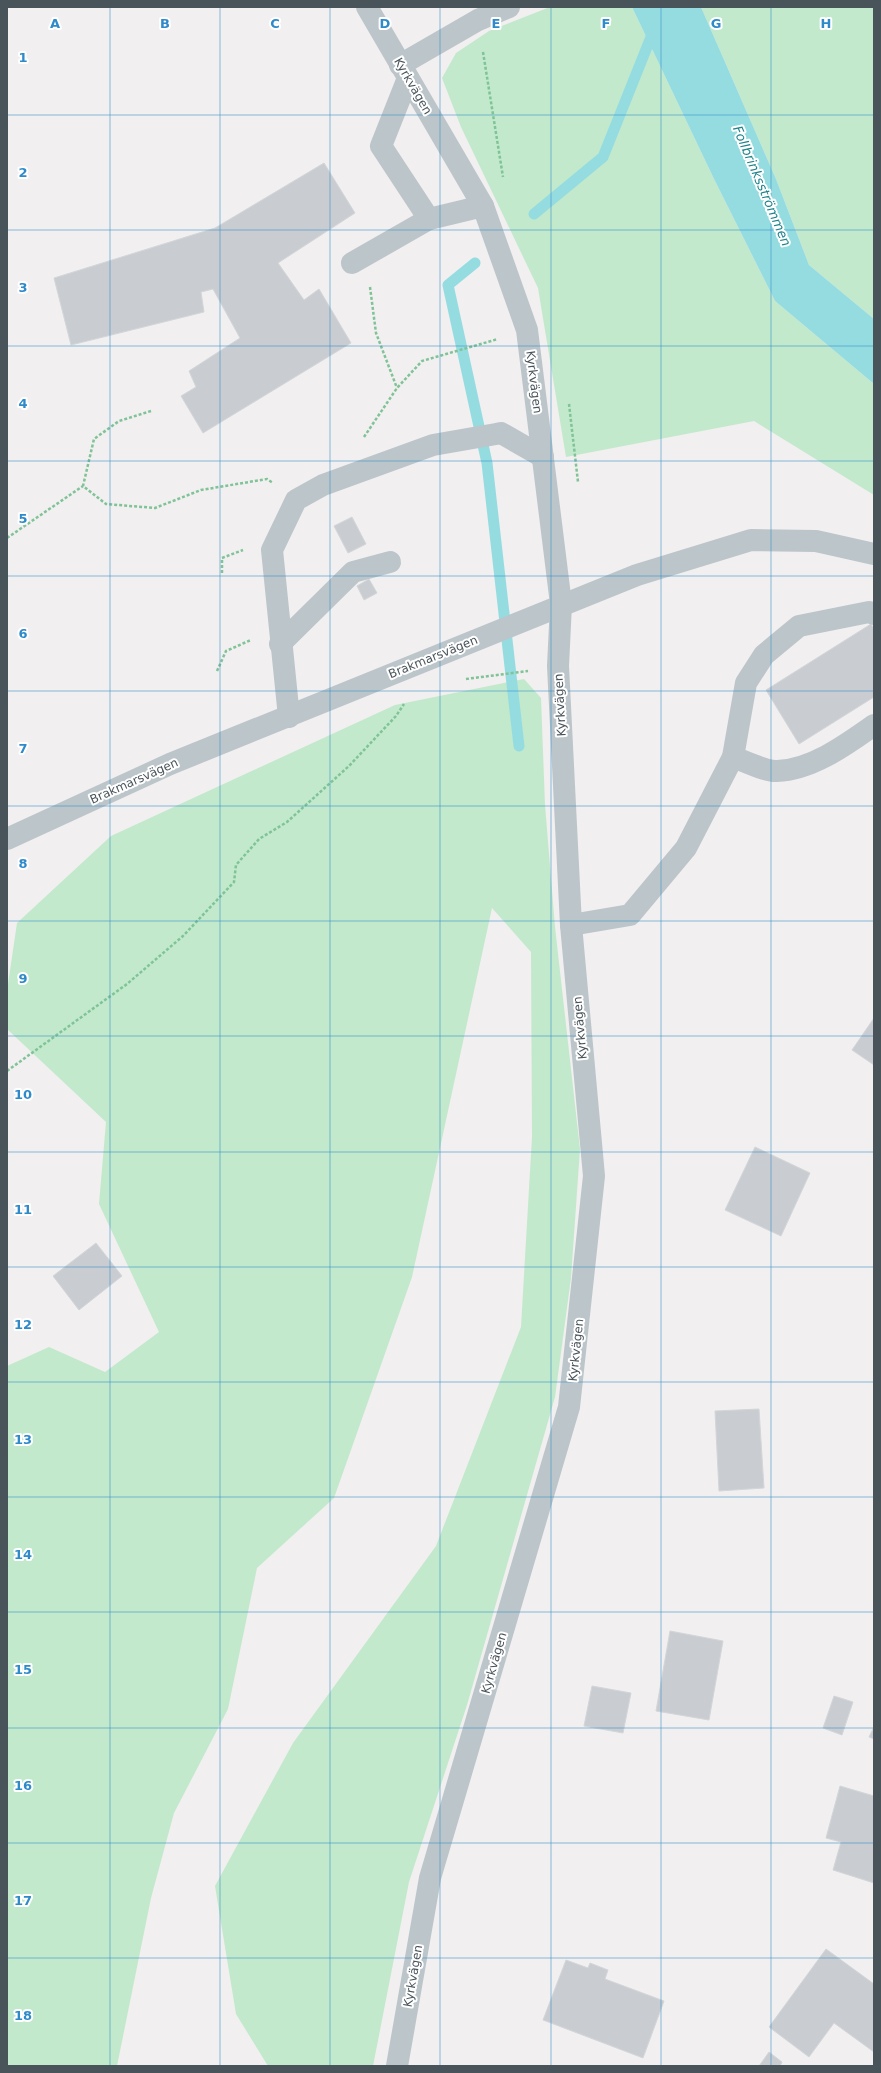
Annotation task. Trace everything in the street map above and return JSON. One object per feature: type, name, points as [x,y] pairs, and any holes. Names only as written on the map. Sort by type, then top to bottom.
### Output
[{"type":"street","name":"Kyrkvägen","points":[[367,7],[483,206],[527,330],[561,604],[558,666],[571,925],[594,1176],[569,1407],[430,1878],[397,2066]]},
{"type":"street","points":[[429,219],[381,146],[404,71],[478,20],[509,7]]},
{"type":"street","points":[[352,263],[429,219],[483,206]]},
{"type":"street","points":[[289,717],[280,644],[272,550],[296,500],[323,485],[433,445],[501,433],[543,456]]},
{"type":"street","name":"Brakmarsvägen","points":[[7,839],[170,764],[289,717],[561,604],[637,575],[751,540],[816,541],[874,554]]},
{"type":"street","points":[[280,644],[353,572],[390,562]]},
{"type":"street","points":[[571,925],[630,915],[686,848],[733,757],[746,683],[764,655],[799,626],[868,612],[874,614]]},
{"type":"street","points":[[733,757],[776,772],[812,764],[846,745],[874,725]]},
{"type":"path","points":[[478,20],[504,185]]},
{"type":"path","points":[[369,283],[376,333],[397,388]]},
{"type":"path","points":[[360,442],[397,388],[422,361],[475,347]]},
{"type":"path","points":[[7,538],[84,486],[94,439],[118,421],[151,411]]},
{"type":"path","points":[[84,486],[106,504],[155,508],[201,490],[267,479],[296,500]]},
{"type":"path","points":[[222,574],[222,558],[246,549]]},
{"type":"path","points":[[217,671],[226,650],[252,640]]},
{"type":"path","points":[[461,679],[523,672]]},
{"type":"path","points":[[7,1071],[127,984],[183,936],[234,882],[236,865],[259,839],[287,822],[349,766],[396,716],[403,705],[409,701]]},
{"type":"green space","points":[[550,7],[632,7],[714,179],[775,301],[874,384],[874,495],[754,421],[566,457],[538,288],[461,127],[442,78],[456,53],[489,31]]},
{"type":"green space","points":[[701,7],[874,7],[874,319],[809,265],[776,179]]},
{"type":"green space","points":[[524,679],[541,698],[545,805],[555,927],[580,1149],[571,1278],[555,1397],[467,1705],[409,1882],[373,2066],[268,2066],[236,2014],[215,1886],[293,1743],[436,1546],[521,1327],[532,1137],[531,952],[492,908],[412,1277],[334,1498],[257,1568],[228,1709],[174,1813],[151,1898],[117,2066],[7,2066],[7,1366],[49,1347],[105,1372],[159,1332],[99,1204],[106,1122],[7,1029],[7,991],[17,923],[111,836],[395,705]]},
{"type":"water","name":"Follbrinksströmmen","points":[[632,7],[701,7],[776,179],[809,265],[874,319],[874,384],[775,301],[714,179]]},
{"type":"building","points":[[324,163],[355,213],[278,263],[304,300],[319,289],[351,343],[203,433],[181,396],[196,387],[189,371],[240,338],[213,289],[201,292],[204,312],[71,345],[54,278],[215,228]]},
{"type":"building","points":[[352,517],[366,544],[348,553],[334,526]]},
{"type":"building","points":[[369,579],[377,593],[364,600],[357,586]]},
{"type":"building","points":[[871,624],[874,629],[874,697],[799,744],[766,690]]},
{"type":"building","points":[[874,1018],[874,1065],[852,1050]]},
{"type":"building","points":[[755,1147],[810,1173],[781,1236],[725,1210]]},
{"type":"building","points":[[96,1243],[122,1276],[79,1310],[53,1276]]},
{"type":"building","points":[[759,1409],[764,1488],[719,1491],[715,1411]]},
{"type":"building","points":[[670,1631],[723,1641],[709,1720],[656,1711]]},
{"type":"building","points":[[592,1686],[631,1693],[623,1733],[584,1726]]},
{"type":"building","points":[[834,1696],[853,1702],[842,1735],[823,1728]]},
{"type":"building","points":[[874,1727],[874,1739],[869,1737]]},
{"type":"building","points":[[840,1786],[874,1796],[874,1883],[833,1870],[841,1842],[826,1838]]},
{"type":"building","points":[[826,1949],[874,1984],[874,2052],[834,2023],[809,2057],[769,2027]]},
{"type":"building","points":[[566,1960],[588,1968],[590,1963],[608,1970],[605,1979],[664,2001],[643,2058],[543,2020]]},
{"type":"building","points":[[769,2052],[782,2062],[780,2066],[759,2066]]},
{"type":"waterway","points":[[534,214],[603,157],[663,7]]},
{"type":"waterway","points":[[475,263],[448,285],[487,463],[519,746]]}]
